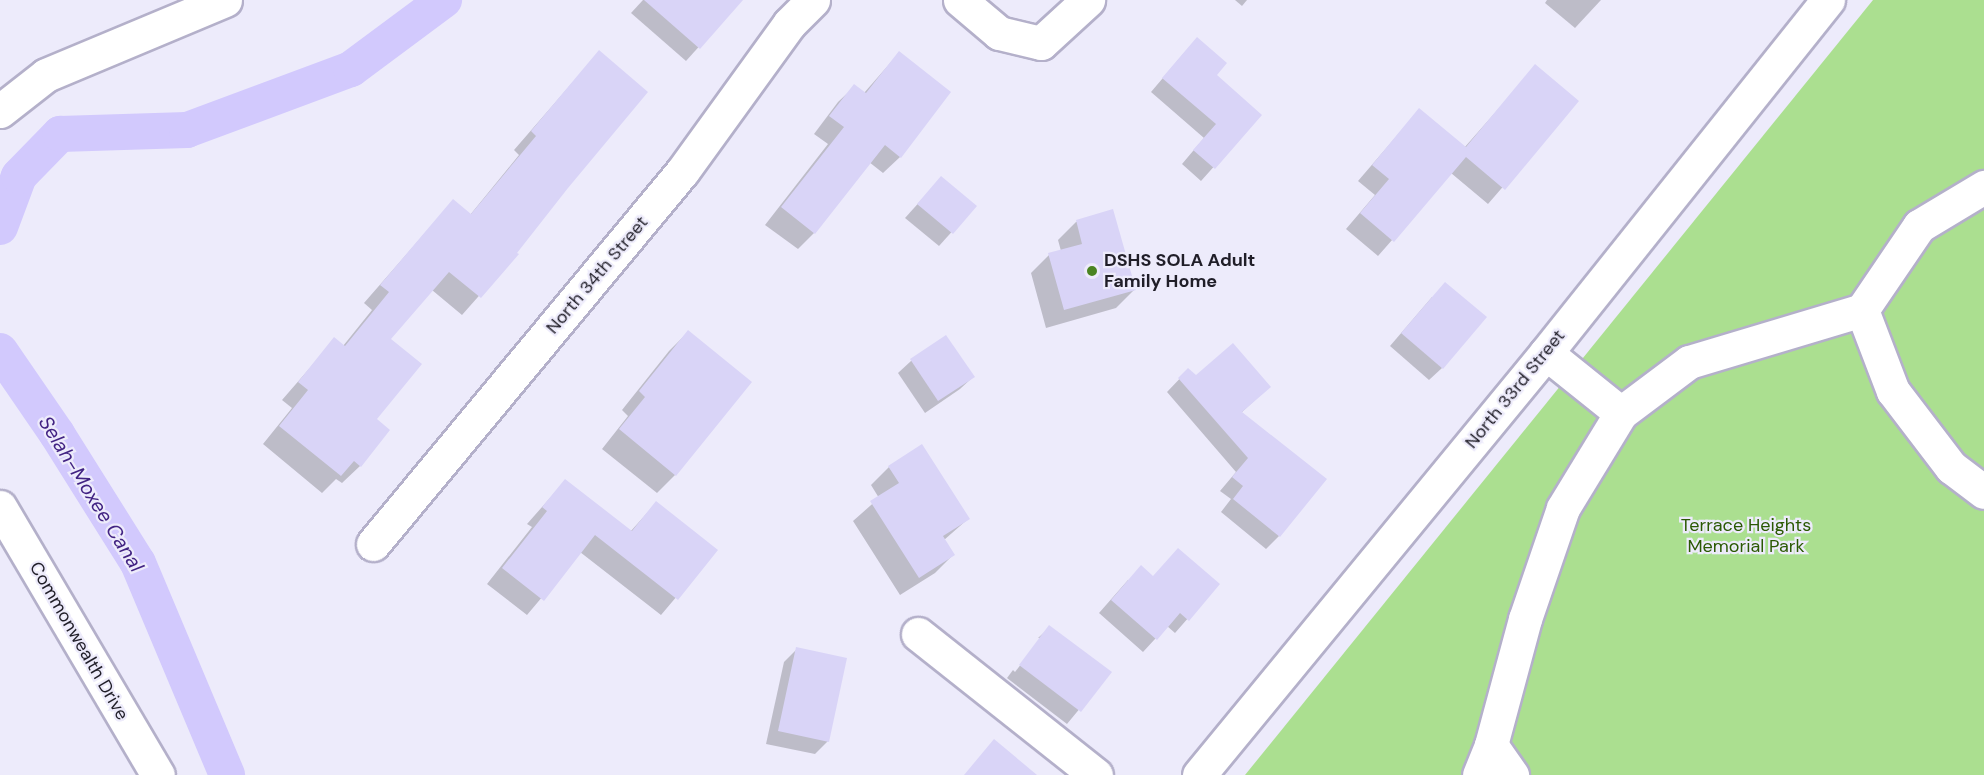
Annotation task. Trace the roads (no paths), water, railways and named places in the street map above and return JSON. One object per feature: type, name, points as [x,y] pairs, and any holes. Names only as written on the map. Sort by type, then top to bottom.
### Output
[{"type":"street","points":[[0,111],[46,75],[225,0]]},
{"type":"street","name":"North 34th Street","points":[[373,544],[682,172],[789,24],[813,0]]},
{"type":"street","points":[[960,0],[999,33],[1041,43],[1088,0]]},
{"type":"street","name":"North 33rd Street","points":[[1198,775],[1546,353],[1828,0]]},
{"type":"street","points":[[1479,775],[1491,745],[1526,619],[1563,508],[1622,413],[1689,362],[1862,310],[1919,225],[1984,187]]},
{"type":"street","points":[[1862,310],[1893,391],[1951,467],[1984,492]]},
{"type":"street","points":[[1546,353],[1622,413]]},
{"type":"street","name":"Commonwealth Drive","points":[[0,507],[158,775]]},
{"type":"street","points":[[918,634],[1096,775]]},
{"type":"street","points":[[1491,745],[1512,775]]},
{"type":"waterway","name":"Selah-Moxee Canal","points":[[0,227],[19,176],[60,134],[187,130],[351,69],[444,0]]},
{"type":"waterway","name":"Selah-Moxee Canal","points":[[0,351],[57,434],[138,563],[227,775]]},
{"type":"place","name":"DSHS SOLA Adult Family Home","points":[[1092,271]]},
{"type":"park label","name":"Terrace Heights Memorial Park","points":[[1746,536]]}]
